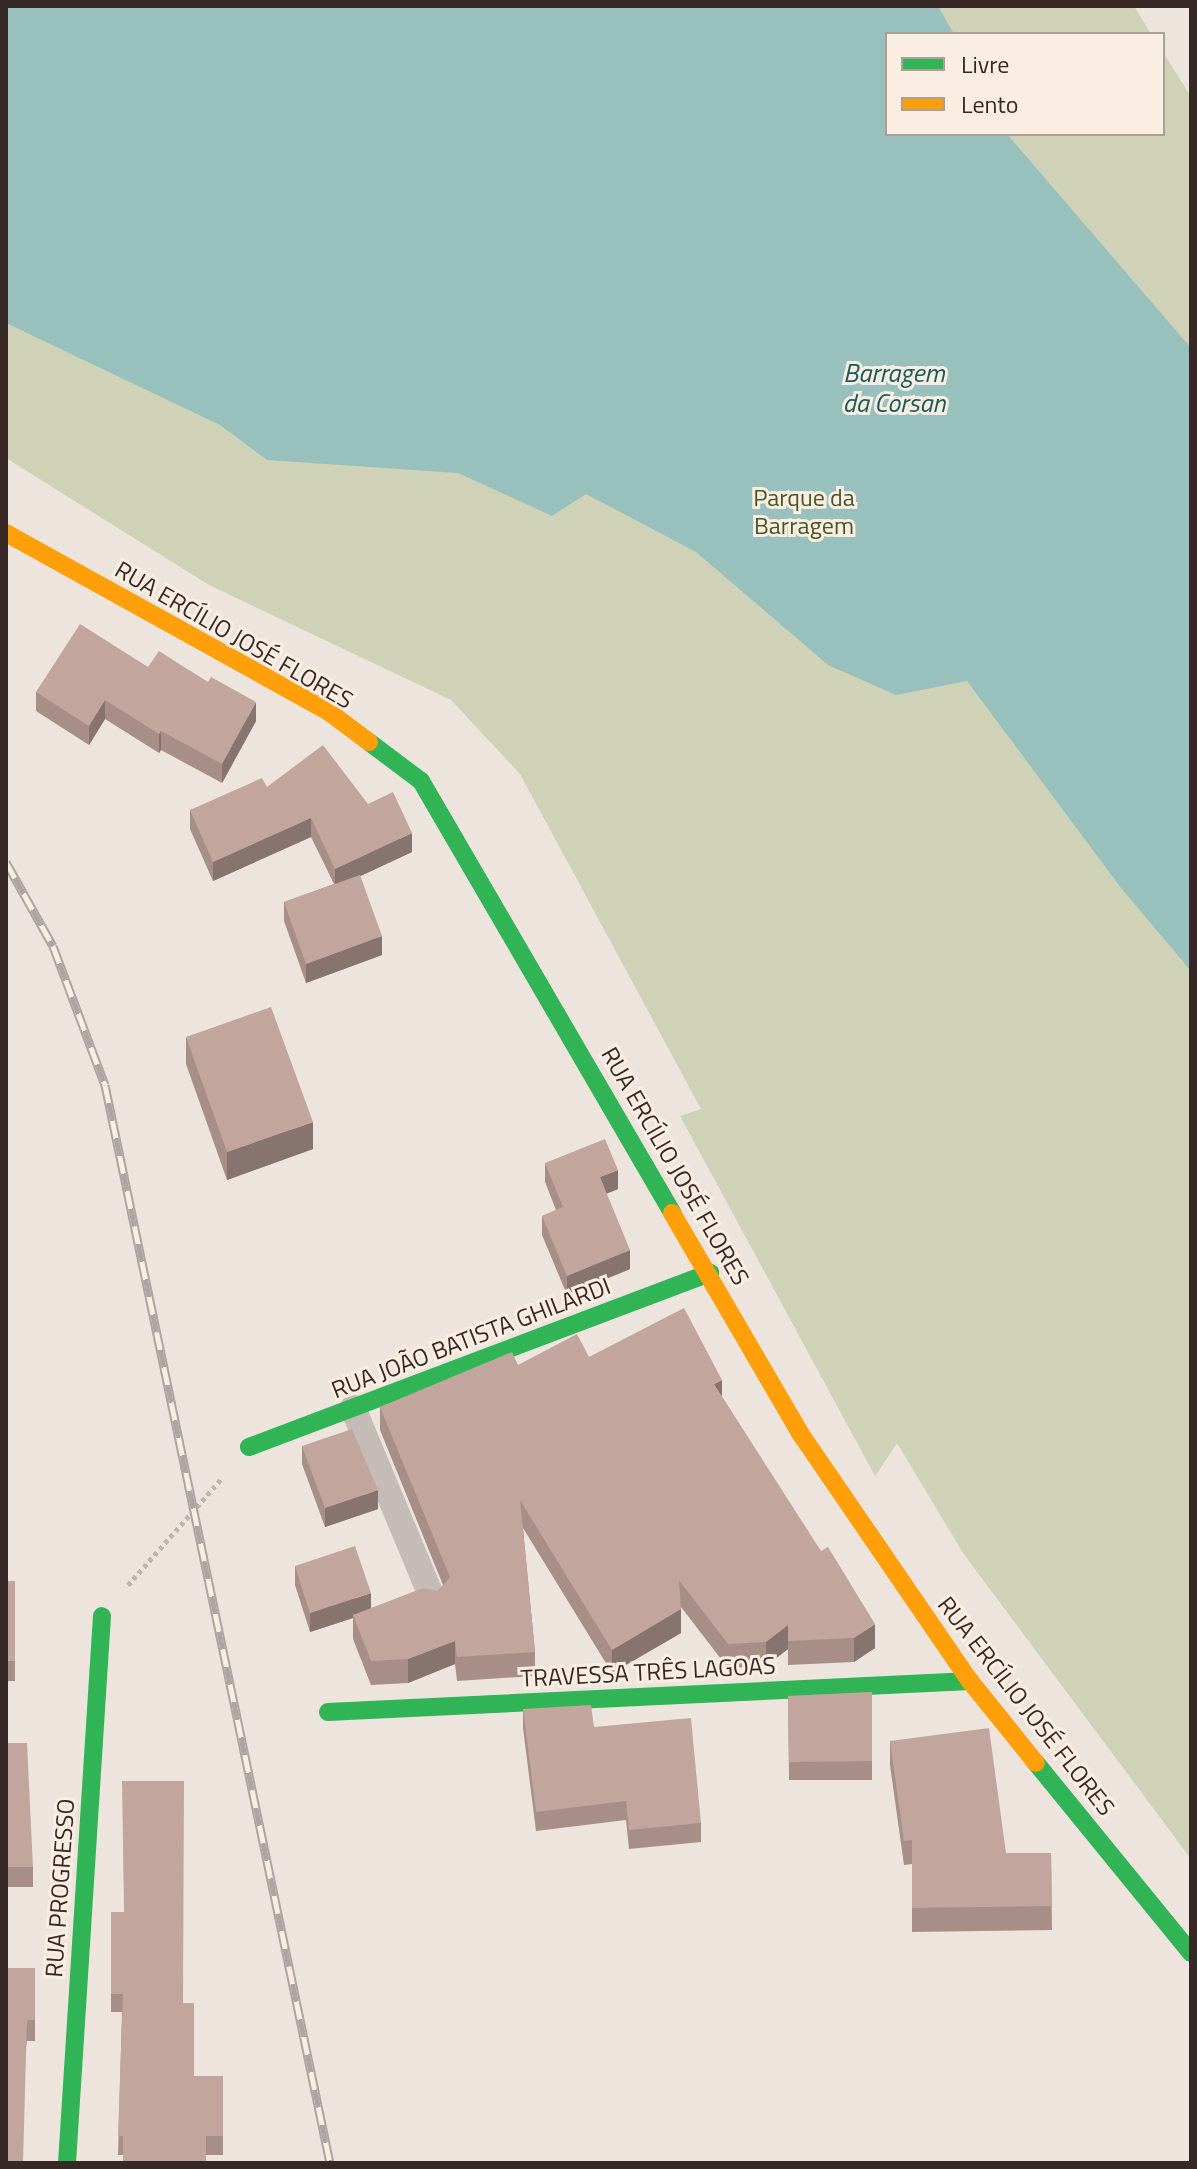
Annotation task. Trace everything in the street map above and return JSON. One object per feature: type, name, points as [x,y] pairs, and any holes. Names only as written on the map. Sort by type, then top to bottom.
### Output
[{"type":"street","name":"RUA ERCÍLIO JOSÉ FLORES","points":[[6,533],[329,712],[421,781],[710,1273],[800,1433],[970,1681],[1191,1953]]},
{"type":"street","name":"RUA JOÃO BATISTA GHILARDI","points":[[249,1447],[710,1273]]},
{"type":"street","name":"RUA PROGRESSO","points":[[67,2163],[102,1616]]},
{"type":"street","name":"TRAVESSA TRÊS LAGOAS","points":[[328,1712],[970,1681]]},
{"type":"lane","points":[[353,1408],[433,1600]]},
{"type":"path","points":[[102,1616],[229,1471]]},
{"type":"green space","name":"Parque da Barragem","points":[[6,6],[1134,6],[1150,32],[885,32],[885,136],[1165,136],[1165,55],[1191,97],[1191,1859],[963,1553],[897,1443],[875,1476],[680,1116],[701,1109],[520,774],[451,700],[209,585],[6,458]]},
{"type":"water","name":"Barragem da Corsan","points":[[6,6],[938,6],[953,32],[885,32],[885,136],[1009,136],[1191,348],[1191,971],[1121,888],[967,681],[896,695],[828,665],[696,552],[586,494],[552,516],[458,473],[267,460],[220,425],[6,323]]},
{"type":"building","points":[[80,624],[148,667],[159,651],[208,682],[211,677],[256,702],[222,764],[161,731],[159,734],[105,700],[89,726],[36,692]]},
{"type":"building","points":[[323,745],[368,804],[393,792],[412,833],[335,869],[311,818],[213,862],[190,810],[262,778],[267,787]]},
{"type":"building","points":[[360,875],[382,936],[306,964],[284,902]]},
{"type":"building","points":[[271,1007],[313,1122],[227,1152],[186,1037]]},
{"type":"building","points":[[605,1139],[618,1170],[600,1177],[630,1250],[567,1276],[542,1216],[563,1207],[545,1163]]},
{"type":"building","points":[[684,1308],[722,1380],[714,1384],[821,1551],[828,1547],[875,1624],[854,1638],[788,1641],[788,1625],[766,1642],[728,1644],[679,1580],[681,1609],[612,1650],[520,1500],[535,1652],[457,1657],[455,1641],[408,1659],[371,1661],[353,1615],[423,1588],[438,1591],[450,1577],[380,1407],[512,1352],[518,1365],[577,1334],[589,1357]]},
{"type":"building","points":[[352,1429],[378,1490],[325,1508],[302,1446]]},
{"type":"building","points":[[355,1546],[371,1593],[310,1613],[295,1566]]},
{"type":"building","points":[[6,1581],[15,1581],[15,1661],[6,1661]]},
{"type":"building","points":[[872,1692],[872,1761],[789,1762],[788,1696]]},
{"type":"building","points":[[591,1705],[594,1727],[691,1718],[701,1823],[629,1830],[626,1801],[536,1812],[523,1709]]},
{"type":"building","points":[[989,1728],[1006,1853],[1051,1853],[1052,1906],[912,1908],[912,1840],[904,1841],[890,1741]]},
{"type":"building","points":[[6,1743],[27,1743],[33,1867],[6,1867]]},
{"type":"building","points":[[122,1781],[184,1781],[183,2003],[194,2003],[194,2076],[223,2076],[223,2136],[206,2136],[206,2163],[123,2163],[123,2136],[118,2136],[123,1994],[111,1994],[111,1912],[124,1912]]},
{"type":"building","points":[[6,1968],[35,1968],[35,2020],[27,2020],[23,2163],[6,2163]]},
{"type":"railway","points":[[6,862],[53,946],[105,1085],[330,2163]]},
{"type":"traffic: fast","points":[[369,742],[421,781],[672,1213]]},
{"type":"traffic: fast","points":[[249,1447],[710,1273]]},
{"type":"traffic: fast","points":[[67,2163],[102,1616]]},
{"type":"traffic: fast","points":[[328,1712],[970,1681]]},
{"type":"traffic: fast","points":[[1036,1763],[1191,1953]]},
{"type":"traffic: slow","points":[[6,533],[329,712],[369,742]]},
{"type":"traffic: slow","points":[[672,1213],[800,1433],[970,1681],[1036,1763]]}]
